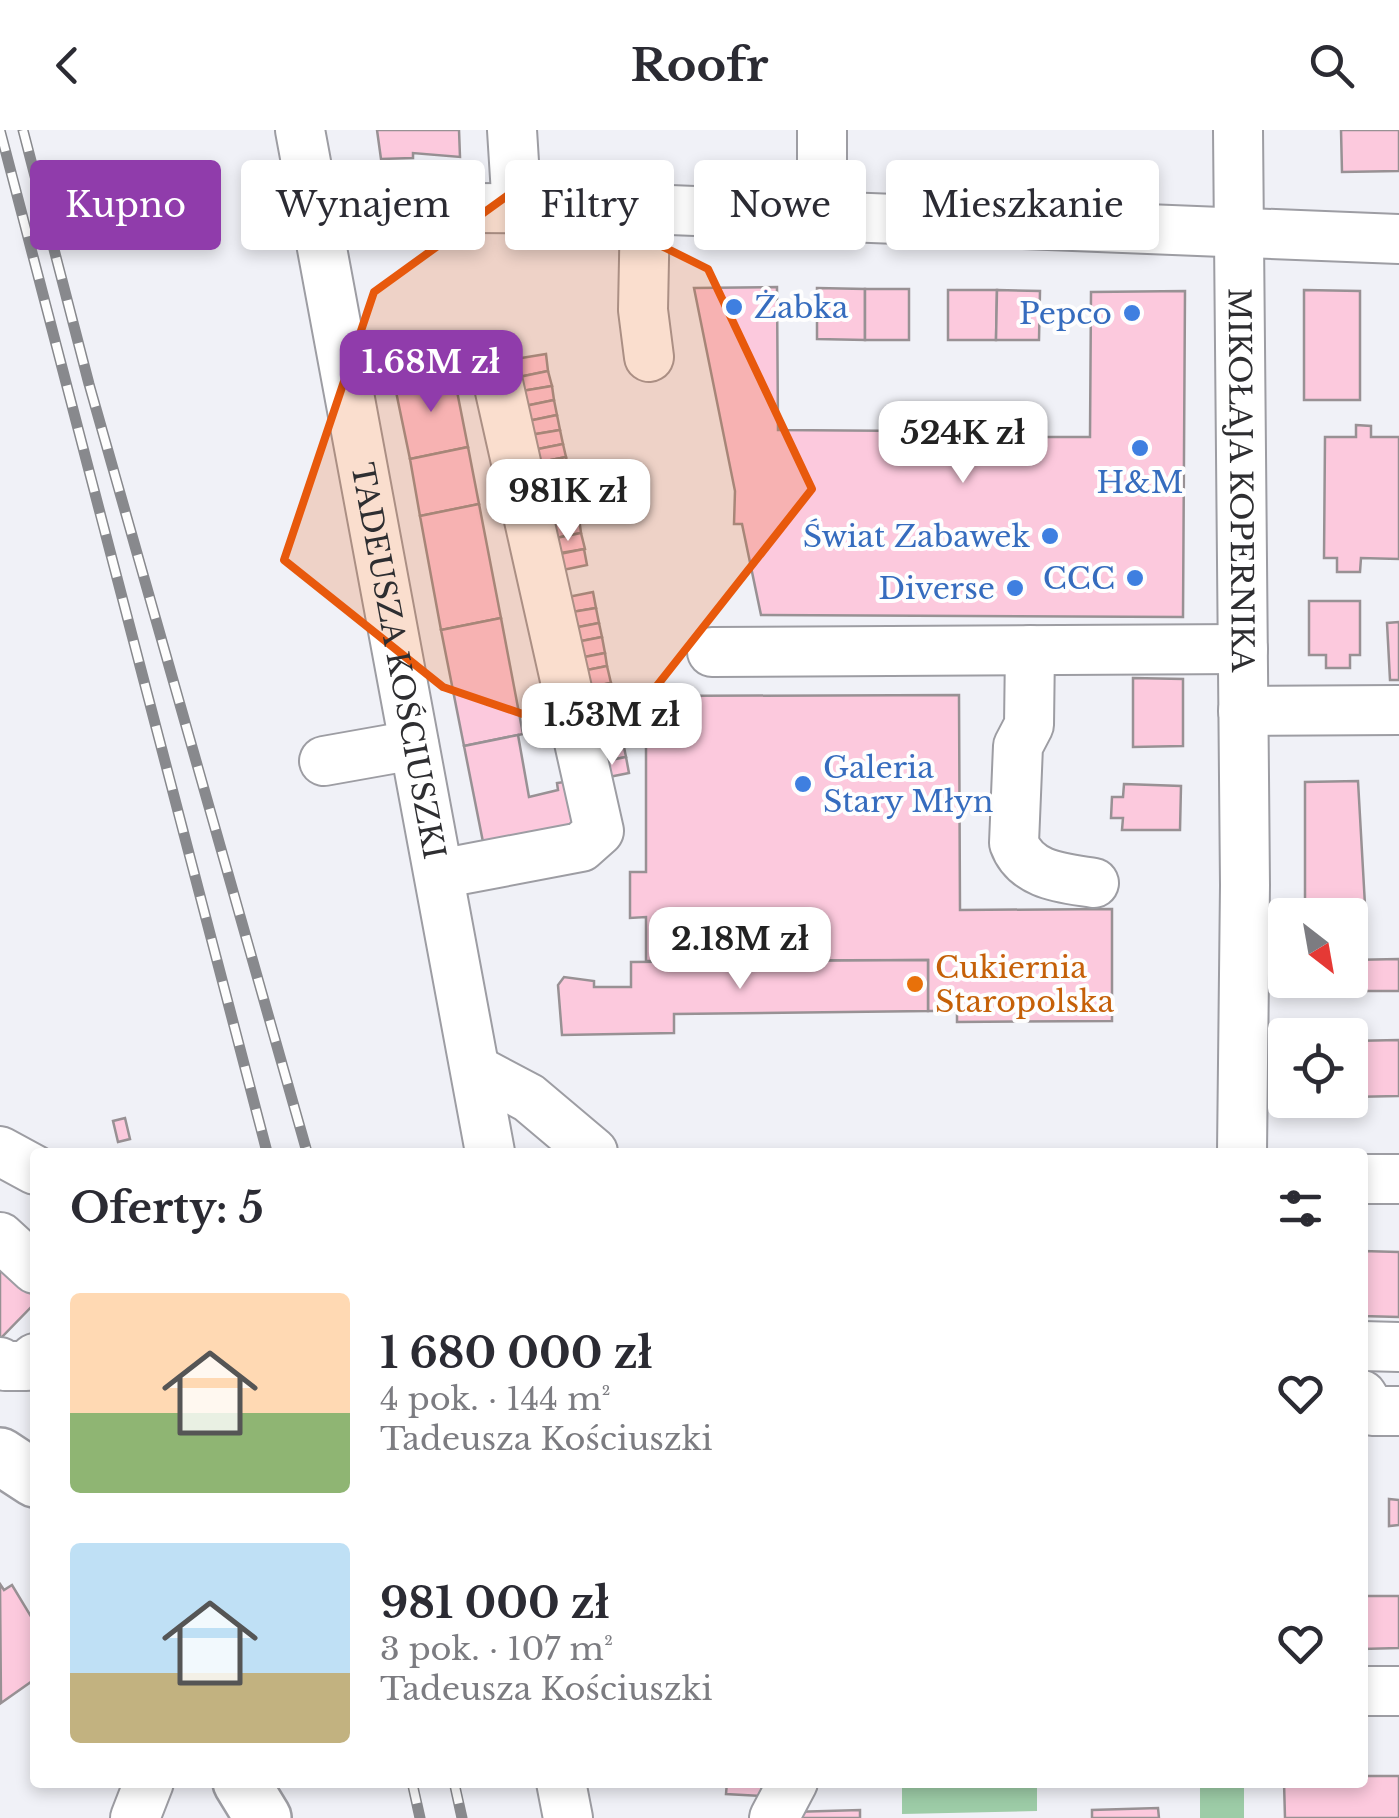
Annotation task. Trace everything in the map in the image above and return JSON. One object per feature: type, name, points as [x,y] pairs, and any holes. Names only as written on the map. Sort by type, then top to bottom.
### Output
[{"type":"main road","points":[[0,1428],[30,1437]]},
{"type":"main road","points":[[0,1456],[30,1476]]},
{"type":"main road","points":[[245,1788],[263,1818]]},
{"type":"street","name":"TADEUSZA KOŚCIUSZKI","points":[[300,130],[306,160]]},
{"type":"street","points":[[512,130],[514,160]]},
{"type":"street","points":[[822,130],[822,160]]},
{"type":"street","name":"MIKOŁAJA KOPERNIKA","points":[[1238,130],[1244,649],[1242,1148]]},
{"type":"street","points":[[866,219],[1238,236],[1399,239]]},
{"type":"street","name":"TADEUSZA KOŚCIUSZKI","points":[[323,250],[489,1148]]},
{"type":"street","points":[[645,250],[643,310],[649,357]]},
{"type":"street","points":[[439,874],[581,847],[599,831],[495,369]]},
{"type":"street","points":[[712,652],[1244,649]]},
{"type":"street","points":[[1030,650],[1030,725],[1018,746],[1014,843],[1020,856],[1035,869],[1094,883]]},
{"type":"street","name":"MIKOŁAJA KOPERNIKA","points":[[1243,712],[1399,710]]},
{"type":"street","points":[[324,761],[414,745]]},
{"type":"street","points":[[478,1071],[529,1098],[588,1148]]},
{"type":"street","points":[[0,1152],[30,1167]]},
{"type":"street","points":[[1368,1178],[1399,1179]]},
{"type":"street","points":[[0,1236],[30,1265]]},
{"type":"street","points":[[1368,1346],[1399,1347]]},
{"type":"street","points":[[0,1362],[5,1366],[30,1362]]},
{"type":"street","points":[[1368,1405],[1372,1412],[1399,1411]]},
{"type":"street","points":[[1368,1691],[1399,1691]]},
{"type":"street","points":[[135,1818],[147,1788]]},
{"type":"street","points":[[562,1788],[568,1818]]},
{"type":"street","points":[[774,1818],[790,1788]]},
{"type":"highlighted area","points":[[529,180],[708,269],[812,489],[611,744],[443,687],[284,560],[374,292]]},
{"type":"green space","points":[[902,1788],[1037,1788],[1037,1811],[902,1814]]},
{"type":"green space","points":[[1200,1788],[1244,1788],[1244,1818],[1200,1818]]},
{"type":"building","points":[[377,130],[459,130],[460,157],[413,153],[413,158],[381,159]]},
{"type":"building","points":[[1341,130],[1399,130],[1399,171],[1342,172]]},
{"type":"building","points":[[777,287],[778,430],[1038,432],[1037,437],[1090,437],[1091,292],[1185,291],[1183,617],[761,615],[742,524],[734,524],[735,491],[694,288]]},
{"type":"building","points":[[817,288],[865,289],[865,340],[817,339]]},
{"type":"building","points":[[865,289],[909,289],[909,340],[865,340]]},
{"type":"building","points":[[948,290],[997,290],[996,340],[948,340]]},
{"type":"building","points":[[997,290],[1040,291],[1039,340],[996,340]]},
{"type":"building","points":[[1304,290],[1360,291],[1360,400],[1304,400]]},
{"type":"building","points":[[546,354],[548,371],[519,377],[515,359]]},
{"type":"building","points":[[453,371],[468,447],[410,459],[394,382]]},
{"type":"building","points":[[548,371],[552,386],[522,391],[519,377]]},
{"type":"building","points":[[552,386],[554,400],[525,406],[522,391]]},
{"type":"building","points":[[554,400],[557,415],[528,421],[525,406]]},
{"type":"building","points":[[557,415],[560,430],[530,435],[528,421]]},
{"type":"building","points":[[1356,425],[1371,426],[1371,437],[1399,437],[1399,559],[1361,558],[1360,572],[1337,572],[1337,558],[1324,558],[1325,437],[1356,437]]},
{"type":"building","points":[[560,430],[563,444],[533,450],[530,435]]},
{"type":"building","points":[[563,444],[566,457],[536,463],[533,450]]},
{"type":"building","points":[[468,447],[479,504],[420,516],[410,459]]},
{"type":"building","points":[[566,457],[569,473],[539,479],[536,463]]},
{"type":"building","points":[[569,473],[572,488],[542,494],[539,479]]},
{"type":"building","points":[[572,488],[575,503],[545,509],[542,494]]},
{"type":"building","points":[[575,503],[579,518],[548,524],[545,509]]},
{"type":"building","points":[[479,504],[501,618],[441,630],[420,516]]},
{"type":"building","points":[[579,518],[581,533],[551,539],[548,524]]},
{"type":"building","points":[[581,533],[585,549],[554,554],[551,539]]},
{"type":"building","points":[[584,549],[587,565],[558,571],[555,555]]},
{"type":"building","points":[[593,592],[596,608],[566,613],[563,598]]},
{"type":"building","points":[[1309,601],[1360,601],[1360,655],[1350,655],[1350,668],[1326,668],[1326,655],[1309,655]]},
{"type":"building","points":[[596,608],[599,623],[568,629],[566,613]]},
{"type":"building","points":[[501,618],[523,734],[464,746],[441,630]]},
{"type":"building","points":[[1399,622],[1399,680],[1390,680],[1387,623]]},
{"type":"building","points":[[599,623],[602,637],[571,643],[568,629]]},
{"type":"building","points":[[602,637],[605,653],[574,659],[571,643]]},
{"type":"building","points":[[605,653],[607,666],[577,672],[574,659]]},
{"type":"building","points":[[607,666],[611,683],[580,689],[577,672]]},
{"type":"building","points":[[1133,678],[1183,679],[1183,746],[1133,747]]},
{"type":"building","points":[[611,683],[614,697],[584,703],[580,689]]},
{"type":"building","name":"Galeria Stary Młyn","points":[[959,695],[960,910],[1112,909],[1112,1021],[957,1022],[957,1011],[928,1011],[928,960],[646,961],[646,917],[630,918],[630,872],[646,872],[646,696]]},
{"type":"building","points":[[614,697],[617,712],[587,718],[584,703]]},
{"type":"building","points":[[617,712],[620,727],[590,733],[587,718]]},
{"type":"building","points":[[620,727],[623,742],[593,748],[590,733]]},
{"type":"building","points":[[518,735],[529,797],[558,790],[557,783],[572,781],[581,828],[484,847],[464,746]]},
{"type":"building","points":[[623,742],[626,757],[595,763],[593,748]]},
{"type":"building","points":[[626,757],[629,773],[599,779],[595,763]]},
{"type":"building","points":[[1358,781],[1365,898],[1305,898],[1305,782]]},
{"type":"building","points":[[1124,784],[1181,786],[1180,830],[1122,830],[1123,818],[1111,818],[1112,797],[1123,797]]},
{"type":"building","points":[[1399,959],[1399,991],[1368,991],[1368,960]]},
{"type":"building","points":[[928,960],[928,1011],[674,1014],[674,1033],[562,1035],[558,985],[564,977],[594,981],[594,987],[631,987],[631,962]]},
{"type":"building","points":[[1399,1040],[1399,1096],[1368,1097],[1368,1041]]},
{"type":"building","points":[[125,1118],[130,1139],[118,1142],[113,1121]]},
{"type":"building","points":[[1368,1251],[1399,1252],[1399,1317],[1368,1316]]},
{"type":"building","points":[[0,1255],[30,1284],[30,1308],[0,1339]]},
{"type":"building","points":[[1389,1499],[1399,1500],[1399,1525],[1389,1526]]},
{"type":"building","points":[[0,1584],[4,1590],[12,1585],[30,1615],[30,1683],[1,1703]]},
{"type":"building","points":[[1368,1596],[1399,1596],[1399,1648],[1368,1649]]},
{"type":"building","points":[[1368,1776],[1399,1776],[1399,1818],[1285,1818],[1284,1788],[1368,1788]]},
{"type":"building","points":[[726,1788],[762,1788],[761,1796],[726,1794]]},
{"type":"building","points":[[1158,1808],[1159,1818],[1092,1818],[1092,1810]]},
{"type":"building","points":[[860,1810],[860,1818],[792,1818],[792,1812]]},
{"type":"railway","points":[[0,130],[266,1148]]},
{"type":"railway","points":[[23,130],[89,384],[306,1148]]},
{"type":"railway","points":[[413,1788],[420,1818]]},
{"type":"railway","points":[[455,1788],[462,1818]]},
{"type":"place","name":"Żabka","points":[[734,307]]},
{"type":"place","name":"Pepco","points":[[1132,313]]},
{"type":"place","name":"H&M","points":[[1140,448]]},
{"type":"place","name":"Świat Zabawek","points":[[1050,536]]},
{"type":"place","name":"CCC","points":[[1135,578]]},
{"type":"place","name":"Diverse","points":[[1015,588]]},
{"type":"place","name":"Galeria Stary Młyn","points":[[803,784]]},
{"type":"place","name":"Cukiernia Staropolska","points":[[915,984]]}]
